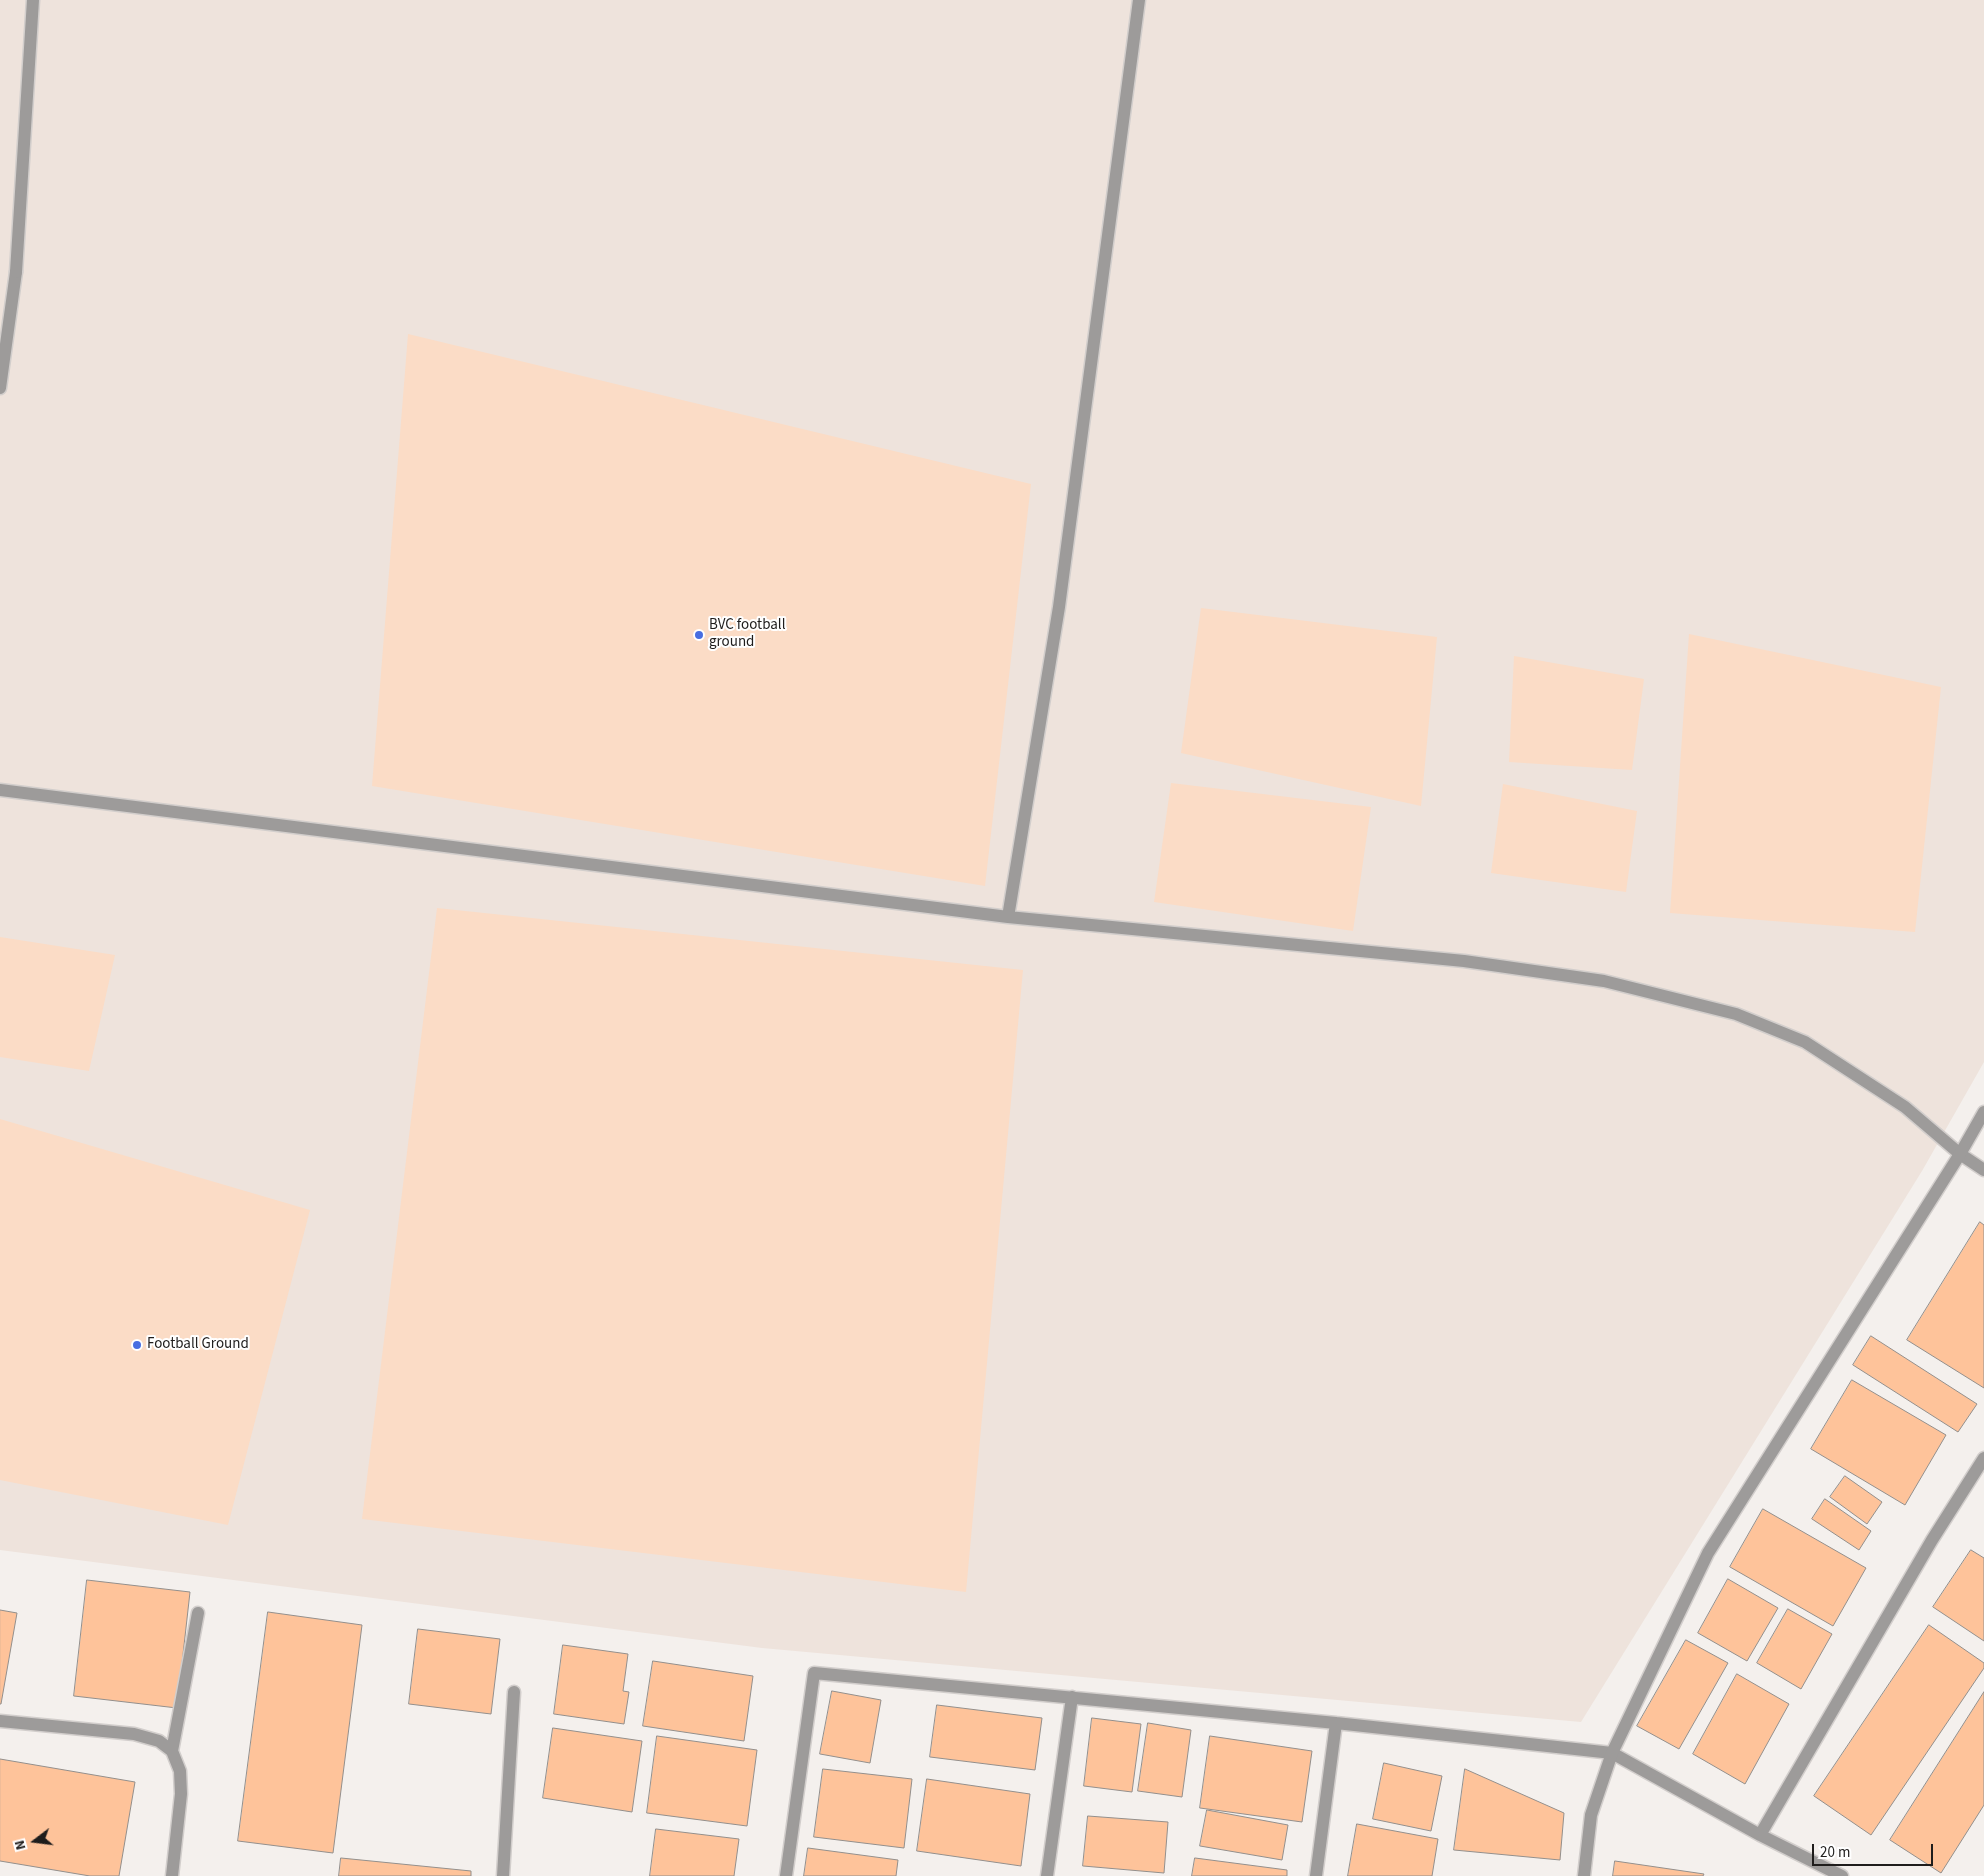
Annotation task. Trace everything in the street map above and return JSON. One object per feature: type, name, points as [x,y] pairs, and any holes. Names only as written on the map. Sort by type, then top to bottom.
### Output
[{"type":"street","points":[[0,388],[16,272],[33,0]]},
{"type":"street","points":[[1008,917],[1059,607],[1140,0]]},
{"type":"street","points":[[0,790],[1008,917],[1464,961],[1604,980],[1736,1014],[1805,1042],[1905,1108],[1960,1154],[1984,1170]]},
{"type":"street","points":[[1584,1876],[1591,1815],[1612,1753],[1708,1553],[1960,1154],[1984,1112]]},
{"type":"street","points":[[1760,1835],[1927,1549],[1984,1458]]},
{"type":"street","points":[[172,1751],[198,1613]]},
{"type":"street","points":[[786,1876],[814,1673],[1336,1723],[1612,1753],[1760,1835],[1842,1876]]},
{"type":"street","points":[[503,1876],[514,1692]]},
{"type":"street","points":[[1047,1876],[1072,1697]]},
{"type":"street","points":[[0,1721],[134,1734],[160,1741],[172,1751],[180,1770],[181,1794],[172,1876]]},
{"type":"street","points":[[1316,1876],[1336,1723]]},
{"type":"shaded area","points":[[0,0],[1984,0],[1984,1062],[1922,1171],[1581,1722],[762,1648],[0,1550]]},
{"type":"shaded area","name":"BVC football ground","points":[[408,334],[1031,484],[985,886],[372,786]]},
{"type":"shaded area","points":[[1201,608],[1437,637],[1421,806],[1181,753]]},
{"type":"shaded area","points":[[1689,634],[1941,687],[1915,932],[1670,913]]},
{"type":"shaded area","points":[[1514,656],[1644,679],[1632,770],[1509,762]]},
{"type":"shaded area","points":[[1171,783],[1371,807],[1353,931],[1154,902]]},
{"type":"shaded area","points":[[1503,784],[1637,811],[1626,892],[1491,873]]},
{"type":"shaded area","points":[[437,908],[1023,970],[966,1592],[362,1519]]},
{"type":"shaded area","points":[[0,937],[115,955],[89,1071],[0,1057]]},
{"type":"shaded area","name":"Football Ground","points":[[0,1119],[310,1210],[228,1525],[0,1480]]},
{"type":"building","points":[[1980,1222],[1984,1225],[1984,1388],[1907,1340]]},
{"type":"building","points":[[1871,1336],[1977,1404],[1958,1432],[1853,1365]]},
{"type":"building","points":[[1852,1380],[1946,1435],[1905,1505],[1811,1449]]},
{"type":"building","points":[[1845,1476],[1882,1502],[1867,1524],[1830,1497]]},
{"type":"building","points":[[1825,1499],[1871,1531],[1859,1550],[1812,1519]]},
{"type":"building","points":[[1763,1509],[1866,1568],[1833,1626],[1730,1567]]},
{"type":"building","points":[[1971,1550],[1984,1558],[1984,1641],[1933,1607]]},
{"type":"building","points":[[1728,1579],[1778,1608],[1747,1661],[1698,1633]]},
{"type":"building","points":[[87,1580],[190,1592],[177,1708],[74,1696]]},
{"type":"building","points":[[1788,1609],[1832,1634],[1801,1689],[1757,1663]]},
{"type":"building","points":[[0,1610],[17,1613],[1,1704],[0,1704]]},
{"type":"building","points":[[268,1612],[362,1625],[333,1853],[238,1841]]},
{"type":"building","points":[[1929,1625],[1984,1663],[1984,1668],[1871,1835],[1814,1796]]},
{"type":"building","points":[[418,1629],[500,1639],[491,1714],[409,1704]]},
{"type":"building","points":[[1686,1640],[1728,1663],[1679,1749],[1637,1726]]},
{"type":"building","points":[[563,1645],[628,1654],[623,1691],[629,1692],[624,1724],[554,1714]]},
{"type":"building","points":[[653,1661],[753,1676],[744,1741],[643,1726]]},
{"type":"building","points":[[1737,1674],[1789,1704],[1745,1784],[1693,1754]]},
{"type":"building","points":[[832,1691],[881,1700],[870,1763],[820,1754]]},
{"type":"building","points":[[1984,1692],[1984,1805],[1941,1873],[1890,1840]]},
{"type":"building","points":[[937,1705],[1042,1718],[1035,1770],[930,1757]]},
{"type":"building","points":[[1092,1718],[1141,1724],[1132,1792],[1084,1786]]},
{"type":"building","points":[[1148,1723],[1191,1730],[1182,1797],[1138,1791]]},
{"type":"building","points":[[553,1728],[642,1741],[632,1812],[543,1798]]},
{"type":"building","points":[[657,1736],[757,1750],[747,1826],[647,1813]]},
{"type":"building","points":[[1210,1736],[1312,1751],[1302,1822],[1200,1808]]},
{"type":"building","points":[[0,1759],[135,1782],[119,1876],[90,1876],[0,1861]]},
{"type":"building","points":[[1384,1763],[1442,1776],[1431,1831],[1373,1819]]},
{"type":"building","points":[[823,1769],[912,1779],[904,1848],[814,1837]]},
{"type":"building","points":[[1465,1769],[1564,1813],[1560,1860],[1454,1850]]},
{"type":"building","points":[[927,1779],[1030,1794],[1021,1866],[917,1851]]},
{"type":"building","points":[[1207,1810],[1288,1825],[1282,1860],[1200,1846]]},
{"type":"building","points":[[1088,1816],[1168,1822],[1164,1873],[1083,1866]]},
{"type":"building","points":[[1357,1824],[1438,1839],[1432,1876],[1348,1876]]},
{"type":"building","points":[[656,1829],[739,1839],[734,1876],[650,1876]]},
{"type":"building","points":[[808,1848],[898,1860],[896,1876],[804,1876]]},
{"type":"building","points":[[341,1858],[471,1871],[471,1876],[339,1876]]},
{"type":"building","points":[[1195,1858],[1287,1870],[1287,1876],[1192,1876]]},
{"type":"building","points":[[1615,1861],[1704,1874],[1703,1876],[1613,1876]]},
{"type":"place","name":"BVC football ground","points":[[699,635]]},
{"type":"place","name":"Football Ground","points":[[137,1345]]}]
